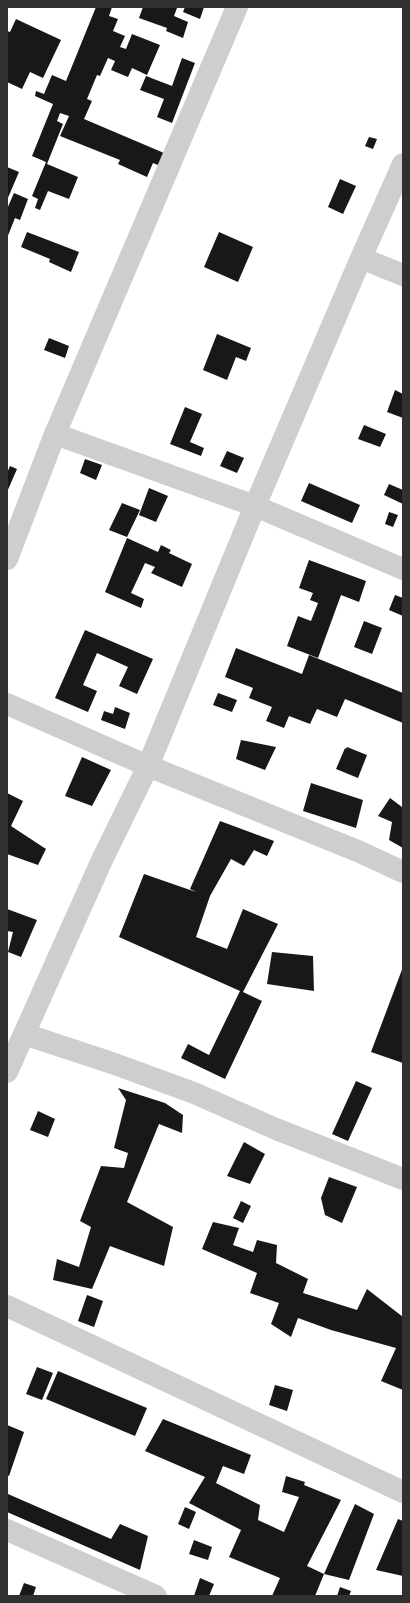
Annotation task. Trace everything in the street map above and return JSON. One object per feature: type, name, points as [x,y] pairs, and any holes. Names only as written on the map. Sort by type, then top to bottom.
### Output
[{"type":"street","points":[[7,559],[55,434],[237,7]]},
{"type":"street","points":[[7,1072],[102,860],[148,766],[255,506],[361,258],[403,164]]},
{"type":"street","points":[[361,258],[403,275]]},
{"type":"street","points":[[55,434],[255,506],[403,569]]},
{"type":"street","points":[[7,704],[148,766],[360,852],[403,872]]},
{"type":"street","points":[[24,1034],[112,1063],[194,1093],[276,1129],[403,1179]]},
{"type":"street","points":[[7,1306],[403,1492]]},
{"type":"street","points":[[7,1530],[156,1596]]},
{"type":"building","points":[[96,7],[112,7],[109,16],[118,19],[113,31],[125,36],[120,47],[126,49],[132,34],[160,45],[147,75],[132,68],[128,77],[111,70],[115,61],[108,58],[100,76],[97,75],[87,99],[92,101],[84,119],[164,153],[158,165],[153,163],[147,177],[118,164],[120,160],[60,136],[69,116],[60,113],[57,121],[63,124],[47,164],[78,177],[69,199],[48,191],[40,210],[35,208],[38,199],[32,196],[46,162],[32,156],[53,104],[35,96],[36,91],[44,94],[52,75],[66,81]]},
{"type":"building","points":[[143,7],[177,8],[174,16],[188,22],[183,38],[166,31],[167,28],[139,18]]},
{"type":"building","points":[[185,7],[204,7],[200,19],[183,12]]},
{"type":"building","points":[[16,19],[61,40],[43,78],[30,72],[22,89],[7,82],[7,31],[10,32]]},
{"type":"building","points":[[182,58],[195,63],[172,123],[157,117],[164,99],[140,90],[146,76],[172,86]]},
{"type":"building","points":[[369,137],[377,139],[373,149],[365,146]]},
{"type":"building","points":[[7,167],[19,172],[7,200]]},
{"type":"building","points":[[340,179],[356,186],[343,214],[328,207]]},
{"type":"building","points":[[14,193],[28,199],[20,220],[15,218],[7,238],[7,209]]},
{"type":"building","points":[[27,232],[79,252],[71,272],[49,262],[50,259],[21,247]]},
{"type":"building","points":[[219,232],[253,247],[238,282],[204,267]]},
{"type":"building","points":[[217,334],[251,348],[246,361],[236,357],[227,380],[203,370]]},
{"type":"building","points":[[49,338],[69,346],[65,358],[44,350]]},
{"type":"building","points":[[395,390],[403,394],[403,418],[387,412]]},
{"type":"building","points":[[185,407],[202,414],[190,442],[204,448],[201,456],[170,444]]},
{"type":"building","points":[[364,425],[386,434],[380,447],[358,439]]},
{"type":"building","points":[[227,451],[244,458],[237,473],[220,466]]},
{"type":"building","points":[[85,459],[102,465],[96,480],[80,473]]},
{"type":"building","points":[[10,466],[17,469],[7,492],[7,473]]},
{"type":"building","points":[[309,483],[360,505],[352,523],[301,501]]},
{"type":"building","points":[[389,484],[403,490],[403,504],[384,495]]},
{"type":"building","points":[[149,488],[168,496],[156,522],[139,515]]},
{"type":"building","points":[[122,503],[140,510],[127,537],[109,530]]},
{"type":"building","points":[[389,512],[398,515],[393,527],[385,524]]},
{"type":"building","points":[[127,538],[158,552],[161,545],[171,550],[169,553],[192,564],[182,587],[151,573],[155,567],[145,563],[131,593],[144,599],[141,608],[105,592]]},
{"type":"building","points":[[309,560],[366,581],[359,602],[341,595],[318,658],[287,646],[298,616],[311,621],[318,603],[310,600],[313,593],[299,588]]},
{"type":"building","points":[[395,595],[403,598],[403,616],[389,610]]},
{"type":"building","points":[[364,621],[382,628],[372,654],[354,647]]},
{"type":"building","points":[[85,630],[153,659],[137,694],[119,686],[128,667],[97,653],[83,685],[97,691],[88,712],[55,698]]},
{"type":"building","points":[[236,648],[302,674],[309,655],[403,693],[403,723],[345,699],[337,717],[317,709],[310,724],[289,716],[284,728],[266,721],[272,707],[249,698],[253,688],[225,677]]},
{"type":"building","points":[[218,693],[237,700],[232,712],[213,705]]},
{"type":"building","points":[[115,707],[130,713],[125,729],[101,720],[104,711],[113,714]]},
{"type":"building","points":[[241,740],[276,747],[265,770],[236,759]]},
{"type":"building","points":[[347,747],[367,755],[358,778],[336,769],[345,748],[346,749]]},
{"type":"building","points":[[82,757],[111,770],[92,806],[65,796]]},
{"type":"building","points":[[311,783],[363,800],[356,828],[303,811]]},
{"type":"building","points":[[7,793],[23,801],[11,826],[46,849],[38,865],[7,854]]},
{"type":"building","points":[[390,798],[402,807],[403,805],[403,848],[389,840],[392,822],[378,816]]},
{"type":"building","points":[[220,821],[274,841],[267,856],[254,850],[244,866],[231,859],[210,896],[196,937],[227,949],[243,909],[278,924],[243,992],[262,1001],[225,1079],[181,1058],[188,1044],[209,1055],[240,991],[119,937],[144,874],[196,892],[190,889]]},
{"type":"building","points":[[7,909],[37,920],[21,957],[8,952],[13,932],[7,931]]},
{"type":"building","points":[[272,952],[313,956],[314,991],[267,984]]},
{"type":"building","points":[[403,967],[403,1063],[371,1052]]},
{"type":"building","points":[[356,1081],[372,1088],[348,1141],[332,1134]]},
{"type":"building","points":[[118,1088],[165,1103],[183,1115],[182,1133],[159,1124],[127,1202],[173,1227],[164,1266],[110,1246],[92,1289],[53,1280],[57,1259],[79,1267],[91,1227],[80,1221],[101,1166],[124,1168],[128,1153],[114,1148],[126,1100]]},
{"type":"building","points":[[38,1111],[55,1119],[48,1137],[30,1130]]},
{"type":"building","points":[[244,1142],[265,1154],[250,1184],[227,1176]]},
{"type":"building","points":[[329,1177],[357,1187],[342,1223],[325,1215],[321,1198]]},
{"type":"building","points":[[241,1201],[251,1206],[243,1223],[233,1218]]},
{"type":"building","points":[[213,1222],[239,1228],[233,1245],[253,1252],[257,1240],[277,1245],[276,1263],[308,1279],[303,1293],[357,1310],[367,1289],[403,1317],[403,1390],[381,1381],[396,1348],[331,1330],[298,1318],[291,1337],[271,1324],[279,1303],[250,1293],[257,1273],[202,1249]]},
{"type":"building","points":[[87,1295],[103,1301],[94,1327],[78,1321]]},
{"type":"building","points":[[37,1367],[53,1373],[42,1400],[26,1394]]},
{"type":"building","points":[[58,1371],[147,1408],[135,1436],[46,1399]]},
{"type":"building","points":[[275,1385],[293,1390],[287,1411],[269,1405]]},
{"type":"building","points":[[163,1419],[251,1455],[244,1474],[223,1466],[216,1483],[260,1505],[258,1520],[284,1532],[299,1497],[282,1492],[286,1476],[305,1482],[304,1485],[341,1500],[307,1566],[324,1574],[315,1596],[272,1596],[280,1578],[229,1557],[241,1530],[189,1503],[205,1477],[145,1451]]},
{"type":"building","points":[[7,1425],[24,1432],[9,1476],[7,1475]]},
{"type":"building","points":[[8,1494],[111,1539],[120,1524],[148,1536],[140,1570],[7,1512]]},
{"type":"building","points":[[355,1504],[374,1514],[349,1580],[324,1574]]},
{"type":"building","points":[[185,1507],[196,1512],[189,1529],[178,1524]]},
{"type":"building","points":[[398,1519],[403,1521],[403,1576],[376,1570]]},
{"type":"building","points":[[194,1540],[212,1547],[208,1560],[189,1554]]},
{"type":"building","points":[[200,1578],[214,1584],[209,1596],[194,1596]]},
{"type":"building","points":[[24,1583],[36,1587],[33,1596],[19,1596]]},
{"type":"building","points":[[340,1587],[351,1591],[349,1596],[337,1596]]}]
